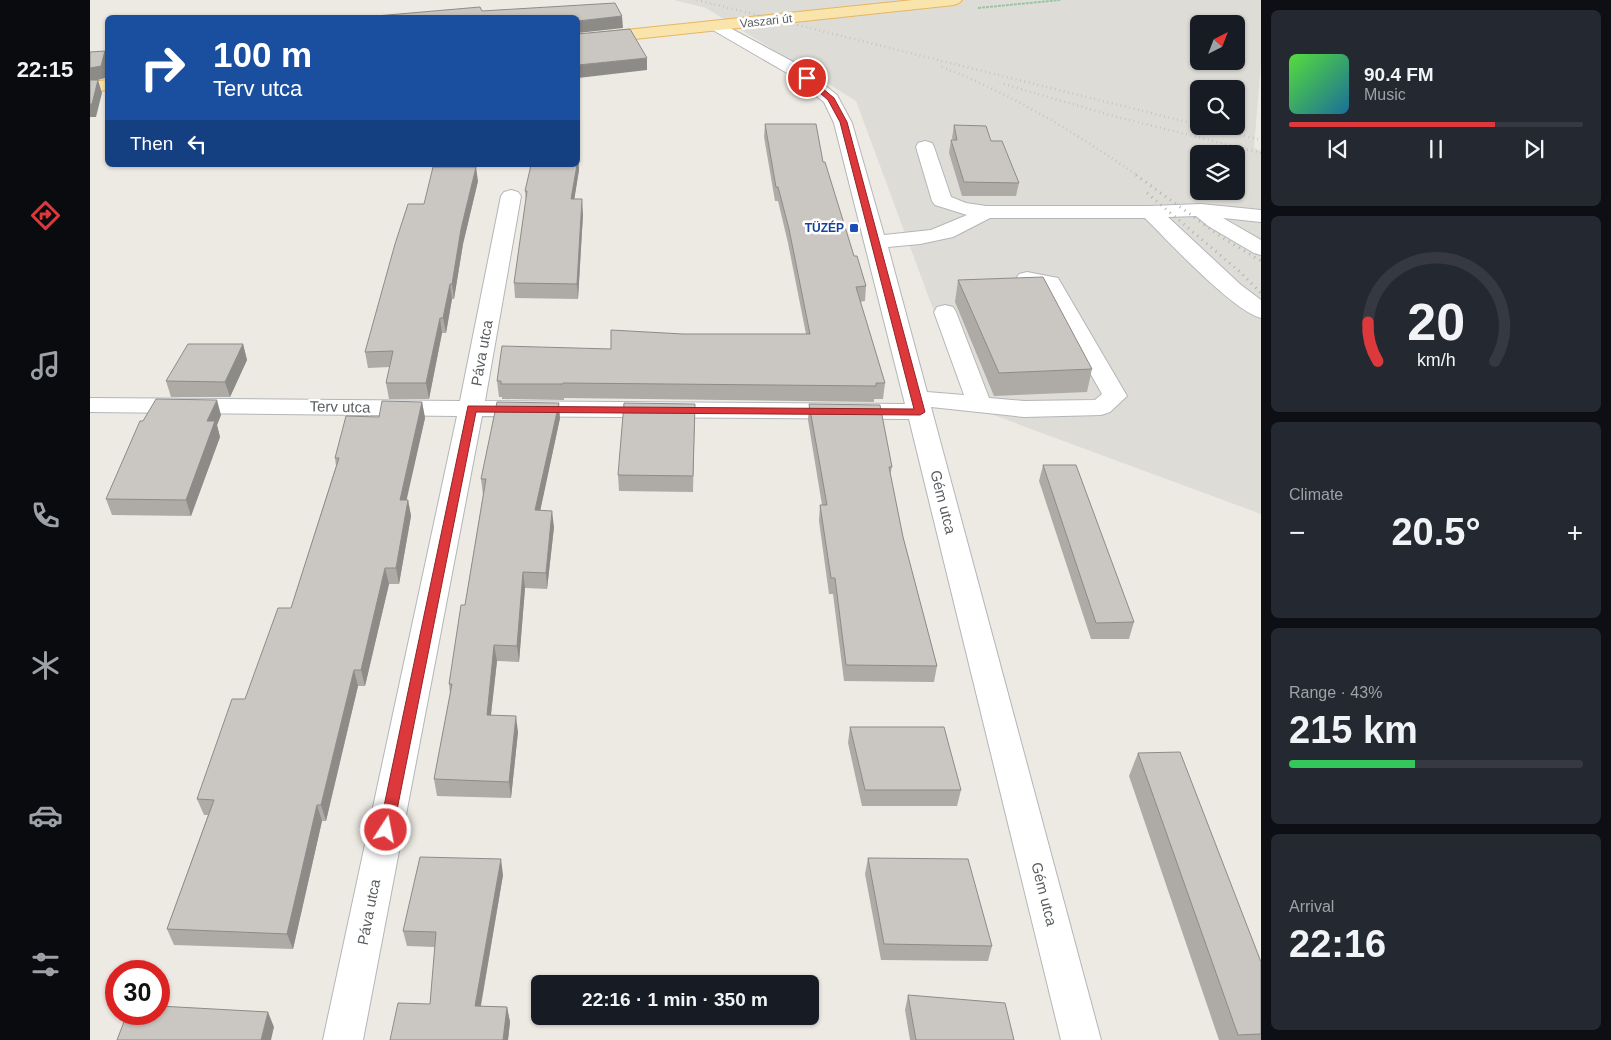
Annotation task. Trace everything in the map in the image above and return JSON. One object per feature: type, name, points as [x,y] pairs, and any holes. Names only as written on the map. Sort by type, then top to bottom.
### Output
[{"type":"main road","name":"Vaszari út","points":[[580,40],[954,0]]},
{"type":"main road","points":[[90,87],[105,85]]},
{"type":"street","name":"Gém utca","points":[[717,26],[807,78],[831,99],[844,122],[1081,1040]]},
{"type":"street","points":[[925,147],[942,201],[962,208],[986,212],[1150,212],[1201,210],[1261,216]]},
{"type":"street","name":"Páva utca","points":[[343,1040],[471,409],[511,196]]},
{"type":"street","points":[[1201,210],[1215,222],[1261,249]]},
{"type":"street","points":[[876,242],[932,237],[966,226],[986,212]]},
{"type":"street","points":[[1150,212],[1233,290],[1261,311]]},
{"type":"street","name":"Terv utca","points":[[90,405],[471,409],[979,404],[1024,409],[1101,407],[1115,396],[1050,284],[1027,279]]},
{"type":"street","points":[[945,312],[979,404]]},
{"type":"shaded area","points":[[674,0],[1261,0],[1261,62],[1254,148],[1261,151],[1261,514],[969,406],[856,101],[706,8]]},
{"type":"building","points":[[615,3],[622,16],[580,21],[580,15],[388,15],[480,7],[482,11]]},
{"type":"building","points":[[630,29],[647,58],[580,65],[580,34]]},
{"type":"building","points":[[105,51],[101,66],[90,68],[90,52]]},
{"type":"building","points":[[90,80],[98,80],[92,104],[90,104]]},
{"type":"building","points":[[765,124],[816,124],[823,162],[825,162],[854,256],[857,256],[866,286],[856,287],[885,383],[876,383],[876,386],[501,384],[501,381],[497,381],[502,346],[611,349],[611,330],[683,334],[810,334],[789,229],[778,187],[776,187]]},
{"type":"building","points":[[954,125],[986,126],[991,141],[1002,141],[1019,183],[964,182],[951,140],[957,140]]},
{"type":"building","points":[[433,167],[476,167],[461,229],[452,284],[450,284],[443,318],[440,318],[426,383],[386,383],[393,351],[365,352],[408,204],[424,204]]},
{"type":"building","points":[[531,167],[577,167],[571,199],[582,199],[577,284],[514,283],[527,191],[525,191]]},
{"type":"building","points":[[1043,277],[1092,369],[999,373],[958,280]]},
{"type":"building","points":[[188,344],[243,344],[225,382],[166,381]]},
{"type":"building","points":[[156,399],[217,400],[207,421],[215,421],[186,500],[106,499],[140,421],[143,421]]},
{"type":"building","points":[[382,401],[422,402],[400,500],[408,500],[396,568],[385,568],[361,670],[354,670],[321,805],[317,805],[287,934],[167,929],[214,800],[197,799],[232,699],[245,699],[278,608],[291,608],[339,458],[335,458],[346,416],[379,417]]},
{"type":"building","points":[[497,402],[559,403],[535,510],[552,511],[546,573],[523,572],[517,646],[494,645],[487,715],[516,716],[509,782],[434,779],[452,684],[449,684],[461,605],[465,605],[486,479],[481,479]]},
{"type":"building","points":[[624,403],[695,404],[693,476],[618,475]]},
{"type":"building","points":[[809,404],[880,405],[892,467],[889,467],[903,537],[937,666],[846,665],[835,578],[831,578],[820,505],[827,505]]},
{"type":"building","points":[[1043,465],[1076,465],[1134,622],[1096,623]]},
{"type":"building","points":[[850,727],[944,727],[961,790],[865,790]]},
{"type":"building","points":[[1180,752],[1261,962],[1261,1034],[1238,1035],[1138,753]]},
{"type":"building","points":[[420,857],[501,859],[475,1006],[507,1007],[503,1040],[390,1040],[398,1003],[430,1004],[436,932],[403,931]]},
{"type":"building","points":[[868,858],[968,859],[992,946],[884,944]]},
{"type":"building","points":[[908,995],[1005,1003],[1014,1040],[916,1040]]},
{"type":"building","points":[[170,1007],[268,1012],[261,1040],[117,1040],[123,1025],[170,1025]]},
{"type":"railway","points":[[697,0],[1190,123]]},
{"type":"railway","points":[[942,67],[1018,102],[1091,145],[1138,176]]},
{"type":"railway","points":[[1004,84],[1113,116],[1261,153]]},
{"type":"railway","points":[[1241,135],[1261,140]]},
{"type":"railway","points":[[1136,175],[1220,236],[1261,261]]},
{"type":"railway","points":[[1147,193],[1240,272],[1261,293]]},
{"type":"place","name":"TÜZÉP","points":[[854,228]]},
{"type":"route","points":[[386,830],[471,409],[920,412],[844,122],[831,99],[807,78]]}]
